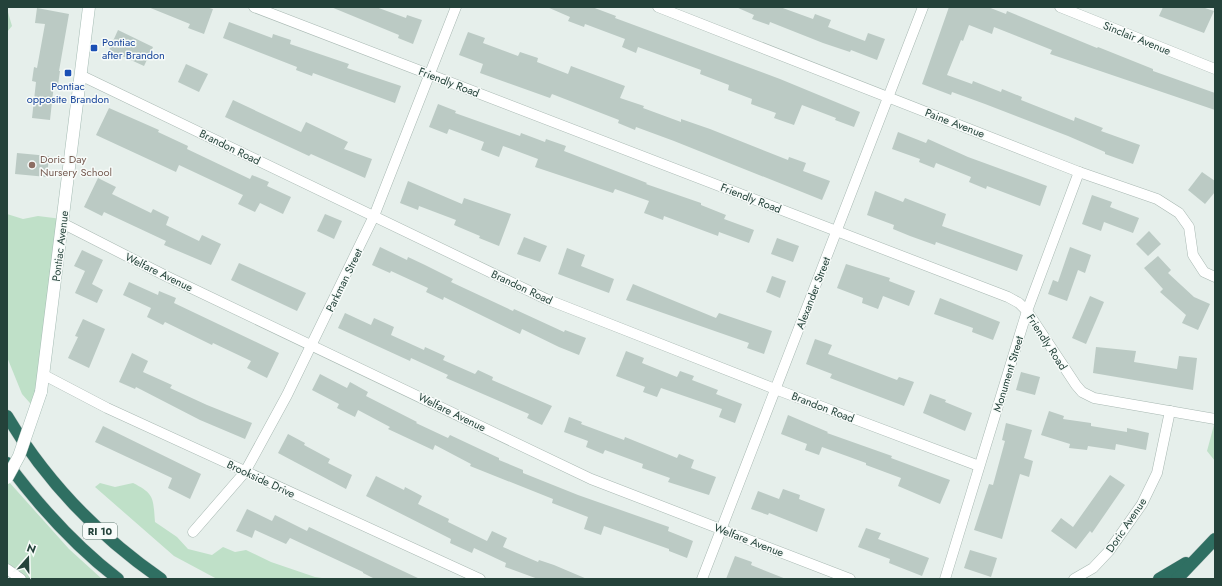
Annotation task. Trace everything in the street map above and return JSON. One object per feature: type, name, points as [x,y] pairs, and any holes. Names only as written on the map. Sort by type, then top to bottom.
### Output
[{"type":"highway","name":"RI 10","points":[[7,416],[47,473],[77,508],[110,540],[161,579]]},
{"type":"highway","name":"RI 10","points":[[7,463],[30,493],[62,529],[96,561],[118,579]]},
{"type":"highway","points":[[1177,579],[1215,539]]},
{"type":"highway","points":[[1159,579],[1202,552]]},
{"type":"main road","name":"Pontiac Avenue","points":[[7,478],[19,456],[41,392],[44,375],[89,7]]},
{"type":"street","name":"Friendly Road","points":[[254,7],[1008,297],[1019,303],[1027,311],[1076,386],[1082,392],[1094,398],[1215,419]]},
{"type":"street","name":"Parkman Street","points":[[194,532],[245,472],[281,408],[374,216],[456,7]]},
{"type":"street","name":"Paine Avenue","points":[[658,7],[1080,172],[1156,199],[1179,213],[1189,227],[1193,255],[1204,272],[1215,277]]},
{"type":"street","name":"Alexander Street","points":[[702,579],[924,7]]},
{"type":"street","name":"Sinclair Avenue","points":[[1060,7],[1215,69]]},
{"type":"street","name":"Brandon Road","points":[[80,75],[546,298],[775,389],[979,466]]},
{"type":"street","name":"Monument Street","points":[[945,579],[1027,311],[1080,172]]},
{"type":"street","name":"Welfare Avenue","points":[[62,223],[166,276],[591,479],[850,579]]},
{"type":"street","name":"Brookside Drive","points":[[44,375],[107,408],[480,579]]},
{"type":"street","name":"Doric Avenue","points":[[1074,579],[1093,568],[1109,551],[1142,504],[1157,473],[1170,411]]},
{"type":"street","points":[[7,569],[21,579]]},
{"type":"green space","points":[[7,9],[12,26],[7,32]]},
{"type":"green space","points":[[7,214],[23,219],[38,216],[62,219],[37,411],[22,394],[7,357]]},
{"type":"green space","points":[[1215,425],[1215,461],[1207,451]]},
{"type":"green space","points":[[9,482],[69,549],[102,579],[20,579],[7,571],[7,483]]},
{"type":"green space","points":[[100,483],[115,487],[133,483],[145,490],[152,498],[155,522],[177,537],[188,549],[212,555],[223,547],[235,552],[246,550],[271,562],[315,577],[329,579],[217,579],[174,556],[95,487]]},
{"type":"building","points":[[148,7],[206,7],[213,9],[204,34],[188,28],[190,24]]},
{"type":"building","points":[[331,7],[376,7],[406,18],[407,15],[422,20],[413,44],[398,38],[399,35]]},
{"type":"building","points":[[547,7],[592,7],[616,16],[615,18],[780,79],[860,112],[854,127],[835,120],[836,118],[802,105],[794,125],[774,118],[776,113],[751,104],[752,99],[728,90],[729,85],[700,74],[701,70],[638,47],[636,53],[622,47],[625,39],[585,24],[584,27],[568,21],[570,17]]},
{"type":"building","points":[[736,7],[780,7],[813,19],[815,14],[831,20],[828,27],[865,41],[868,33],[885,39],[877,60],[851,50],[850,52],[823,43],[770,22],[769,25],[752,19],[754,15]]},
{"type":"building","points":[[949,7],[988,7],[1006,14],[1007,11],[1153,69],[1153,71],[1215,93],[1215,110],[1050,54],[1052,50],[994,27],[992,34],[969,25],[963,41],[961,40],[947,75],[972,84],[973,81],[1001,92],[1002,89],[1022,97],[1021,100],[1074,121],[1075,117],[1103,128],[1101,131],[1140,145],[1133,164],[1105,154],[1105,152],[1068,136],[985,104],[952,92],[951,95],[922,84]]},
{"type":"building","points":[[1163,7],[1202,7],[1214,11],[1204,33],[1159,16]]},
{"type":"building","points":[[37,8],[69,14],[58,85],[54,84],[50,120],[32,118],[36,82],[32,81],[34,67],[37,68],[45,24],[35,23]]},
{"type":"building","points":[[229,22],[272,38],[273,34],[291,40],[290,44],[349,64],[347,68],[401,86],[395,103],[313,73],[312,76],[296,70],[297,67],[223,38]]},
{"type":"building","points":[[118,30],[153,47],[144,66],[109,50]]},
{"type":"building","points":[[468,32],[485,38],[483,43],[518,56],[520,52],[538,58],[537,62],[568,74],[571,66],[625,86],[620,98],[644,106],[643,108],[681,122],[681,119],[710,129],[788,160],[789,157],[806,163],[803,171],[830,181],[822,200],[674,141],[636,127],[635,130],[618,123],[619,120],[552,94],[550,98],[480,73],[483,64],[459,55]]},
{"type":"building","points":[[186,64],[208,74],[199,92],[178,82]]},
{"type":"building","points":[[233,100],[301,132],[306,122],[348,142],[344,149],[372,159],[365,178],[311,154],[309,156],[225,117]]},
{"type":"building","points":[[438,104],[456,111],[455,113],[520,136],[521,133],[545,142],[546,139],[566,146],[564,151],[647,183],[646,184],[701,203],[701,205],[726,215],[724,219],[754,230],[749,243],[719,232],[718,236],[664,216],[663,220],[644,213],[649,201],[615,189],[613,193],[535,167],[538,159],[503,146],[499,157],[481,150],[484,142],[449,129],[447,134],[429,127]]},
{"type":"building","points":[[109,108],[159,130],[158,132],[188,146],[187,149],[250,179],[252,175],[269,182],[267,186],[291,197],[283,214],[260,203],[255,212],[238,204],[243,195],[179,165],[176,172],[96,135]]},
{"type":"building","points":[[898,132],[926,143],[928,139],[968,157],[1047,186],[1040,206],[987,186],[986,189],[969,182],[971,177],[936,163],[934,168],[919,162],[920,159],[892,149]]},
{"type":"building","name":"Doric Day Nursery School","points":[[17,153],[49,156],[47,177],[15,174]]},
{"type":"building","points":[[1202,172],[1215,181],[1215,192],[1205,204],[1188,190]]},
{"type":"building","points":[[98,178],[116,187],[112,194],[151,213],[153,209],[169,217],[166,225],[199,241],[202,235],[221,244],[211,265],[164,245],[166,241],[104,212],[102,216],[84,207]]},
{"type":"building","points":[[408,181],[462,204],[464,198],[511,214],[499,246],[479,238],[480,236],[454,225],[456,220],[419,206],[418,210],[400,203]]},
{"type":"building","points":[[875,191],[903,202],[905,198],[946,214],[942,226],[1023,255],[1017,271],[936,242],[935,245],[910,236],[893,229],[894,225],[867,215]]},
{"type":"building","points":[[1092,195],[1112,202],[1110,207],[1139,218],[1133,233],[1104,222],[1101,231],[1082,224]]},
{"type":"building","points":[[325,214],[342,221],[334,239],[317,231]]},
{"type":"building","points":[[1149,231],[1161,244],[1148,256],[1136,244]]},
{"type":"building","points":[[524,237],[547,246],[540,262],[517,254]]},
{"type":"building","points":[[777,238],[799,246],[793,262],[771,254]]},
{"type":"building","points":[[380,247],[407,260],[408,257],[425,265],[453,279],[451,282],[513,311],[514,309],[564,332],[565,330],[586,338],[579,355],[522,329],[520,334],[444,297],[443,300],[426,292],[428,288],[391,271],[390,273],[372,265]]},
{"type":"building","points":[[1070,247],[1091,255],[1085,273],[1078,270],[1067,301],[1048,294],[1053,280],[1058,282]]},
{"type":"building","points":[[567,248],[585,255],[581,266],[614,279],[609,293],[558,274]]},
{"type":"building","points":[[82,250],[103,260],[92,284],[103,290],[97,303],[75,293],[85,271],[74,266]]},
{"type":"building","points":[[1158,256],[1171,270],[1168,273],[1194,297],[1210,304],[1198,330],[1182,323],[1186,315],[1160,292],[1163,289],[1144,268]]},
{"type":"building","points":[[239,263],[306,293],[297,311],[231,280]]},
{"type":"building","points":[[846,264],[890,278],[889,281],[915,291],[909,306],[883,296],[878,309],[862,303],[863,298],[837,288]]},
{"type":"building","points":[[772,276],[786,281],[780,298],[766,292]]},
{"type":"building","points":[[129,282],[158,295],[159,291],[176,298],[174,303],[279,353],[267,378],[247,368],[251,361],[213,343],[212,345],[165,322],[163,325],[147,317],[151,308],[123,295]]},
{"type":"building","points":[[633,284],[716,318],[719,313],[772,331],[764,354],[747,348],[749,343],[626,300]]},
{"type":"building","points":[[1090,296],[1104,302],[1086,344],[1072,338]]},
{"type":"building","points":[[940,298],[1000,322],[993,340],[972,332],[973,328],[934,314]]},
{"type":"building","points":[[345,313],[371,325],[374,318],[394,327],[391,335],[424,350],[425,347],[445,356],[443,360],[475,374],[478,370],[493,377],[492,380],[552,406],[542,425],[527,418],[529,414],[446,378],[448,375],[411,358],[410,361],[338,328]]},
{"type":"building","points":[[83,319],[105,329],[89,368],[68,358],[78,337],[75,336]]},
{"type":"building","points":[[815,339],[832,345],[828,354],[897,380],[899,377],[914,382],[904,406],[830,378],[832,374],[806,364]]},
{"type":"building","points":[[1096,347],[1136,351],[1134,362],[1177,369],[1179,356],[1197,358],[1193,390],[1093,373]]},
{"type":"building","points":[[626,351],[644,358],[642,363],[677,377],[680,371],[694,376],[692,380],[718,390],[716,394],[742,404],[735,423],[719,417],[722,409],[661,388],[657,397],[643,392],[645,387],[616,376]]},
{"type":"building","points":[[132,353],[148,361],[143,372],[172,385],[170,388],[252,423],[245,439],[200,420],[136,387],[135,389],[119,382]]},
{"type":"building","points":[[1021,372],[1040,377],[1035,395],[1016,390]]},
{"type":"building","points":[[320,374],[347,388],[350,382],[368,392],[366,396],[417,422],[416,423],[448,438],[450,435],[499,458],[499,460],[523,470],[523,473],[578,495],[669,527],[668,531],[693,541],[687,558],[669,551],[669,549],[604,526],[601,535],[584,529],[588,517],[552,503],[553,499],[470,466],[471,464],[435,445],[433,450],[388,429],[390,427],[358,410],[355,417],[337,408],[339,404],[312,390]]},
{"type":"building","points":[[930,394],[972,413],[965,431],[923,413]]},
{"type":"building","points":[[1049,411],[1064,416],[1063,419],[1091,423],[1091,426],[1127,432],[1127,428],[1149,433],[1146,450],[1116,444],[1115,450],[1088,446],[1087,450],[1069,448],[1070,444],[1041,435]]},
{"type":"building","points":[[788,415],[828,432],[827,433],[892,456],[891,458],[950,480],[940,504],[898,486],[901,478],[866,465],[866,463],[822,447],[819,455],[805,450],[807,444],[781,434]]},
{"type":"building","points":[[569,417],[582,422],[581,424],[624,440],[625,437],[677,458],[679,454],[694,460],[691,468],[716,477],[709,495],[668,482],[670,478],[642,468],[643,464],[605,450],[603,454],[586,447],[588,441],[564,432]]},
{"type":"building","points":[[1006,423],[1032,430],[1024,458],[1033,461],[1029,477],[1020,474],[1002,539],[974,530],[989,484],[993,485],[1005,441],[1002,440]]},
{"type":"building","points":[[103,426],[201,474],[190,499],[168,488],[172,478],[95,442]]},
{"type":"building","points":[[288,434],[305,443],[304,445],[330,459],[328,463],[352,475],[346,489],[278,453]]},
{"type":"building","points":[[1110,475],[1125,485],[1092,533],[1090,531],[1076,549],[1051,531],[1061,518],[1073,527]]},
{"type":"building","points":[[376,476],[404,490],[405,487],[422,496],[418,504],[449,519],[448,522],[487,541],[492,531],[507,538],[503,547],[538,562],[539,560],[554,565],[587,579],[538,579],[505,567],[506,563],[474,548],[472,553],[450,543],[451,539],[366,496]]},
{"type":"building","points":[[783,489],[800,495],[799,499],[825,509],[817,532],[769,513],[768,515],[751,509],[758,491],[779,499]]},
{"type":"building","points":[[247,509],[272,521],[275,515],[307,531],[309,527],[420,579],[375,579],[290,538],[286,544],[255,530],[252,538],[236,531]]},
{"type":"building","points":[[866,528],[881,533],[878,539],[929,558],[922,576],[889,563],[890,559],[858,547]]},
{"type":"building","points":[[970,550],[997,558],[991,577],[964,568]]},
{"type":"building","points":[[735,556],[752,562],[751,565],[786,579],[726,579]]},
{"type":"place","name":"Pontiac after Brandon","points":[[94,48]]},
{"type":"place","name":"Pontiac opposite Brandon","points":[[68,73]]},
{"type":"place","name":"Doric Day Nursery School","points":[[32,165]]}]
